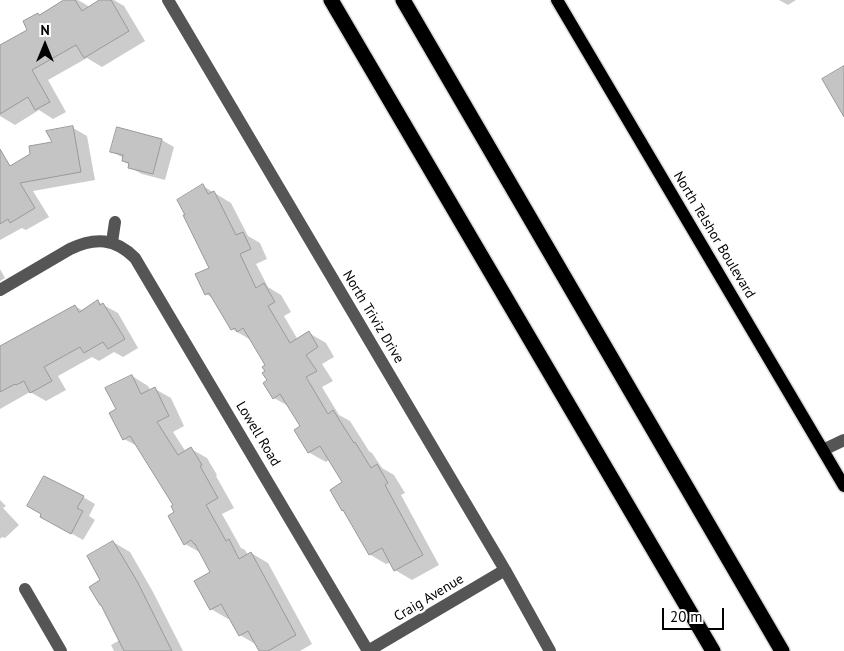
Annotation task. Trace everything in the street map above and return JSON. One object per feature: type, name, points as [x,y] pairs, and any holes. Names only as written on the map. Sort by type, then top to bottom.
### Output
[{"type":"highway","points":[[331,0],[712,651]]},
{"type":"highway","points":[[403,0],[782,651]]},
{"type":"main road","name":"North Telshor Boulevard","points":[[557,0],[844,486]]},
{"type":"street","name":"North Triviz Drive","points":[[168,0],[505,570],[550,651]]},
{"type":"street","points":[[0,290],[80,244],[101,241],[112,242],[115,222]]},
{"type":"street","name":"Lowell Road","points":[[112,242],[129,251],[141,265],[368,651]]},
{"type":"street","points":[[823,450],[844,440]]},
{"type":"street","name":"Craig Avenue","points":[[368,651],[505,570]]},
{"type":"street","points":[[25,589],[61,651]]},
{"type":"building","points":[[64,0],[75,0],[82,11],[99,0],[111,0],[129,31],[84,58],[76,45],[32,70],[50,102],[35,110],[28,97],[0,114],[0,45],[27,30],[23,21],[38,13],[39,15]]},
{"type":"building","points":[[844,66],[844,117],[822,79]]},
{"type":"building","points":[[73,126],[81,172],[20,183],[35,208],[10,223],[8,219],[0,224],[0,149],[10,166],[30,154],[29,146],[52,142],[46,131]]},
{"type":"building","points":[[117,127],[162,139],[153,174],[128,168],[129,163],[122,161],[123,155],[110,152]]},
{"type":"building","points":[[203,184],[208,194],[214,191],[236,235],[243,232],[251,249],[240,254],[256,288],[264,283],[275,302],[268,306],[290,343],[309,331],[318,347],[306,355],[317,371],[306,377],[328,414],[333,410],[371,468],[377,464],[388,483],[385,485],[423,555],[394,571],[382,548],[369,555],[330,490],[342,482],[320,446],[308,453],[294,430],[300,426],[280,394],[273,399],[263,383],[267,380],[262,373],[265,371],[262,367],[265,365],[243,328],[237,332],[235,328],[231,330],[209,293],[205,295],[195,274],[209,268],[177,200]]},
{"type":"building","points":[[98,300],[100,305],[103,303],[125,339],[108,349],[103,342],[84,353],[80,347],[44,367],[52,381],[30,393],[24,381],[0,392],[0,346],[75,305],[79,312]]},
{"type":"building","points":[[132,375],[141,394],[155,387],[169,416],[157,422],[178,455],[191,447],[218,498],[206,505],[226,541],[229,539],[239,559],[251,552],[296,635],[268,651],[259,651],[248,631],[239,636],[221,604],[210,610],[194,581],[210,572],[195,544],[191,540],[184,545],[168,516],[174,512],[171,506],[173,505],[130,436],[123,440],[109,413],[116,409],[105,388]]},
{"type":"building","points":[[44,476],[84,496],[77,508],[83,511],[71,534],[40,517],[41,514],[27,506]]},
{"type":"building","points":[[113,541],[137,581],[172,651],[124,651],[101,605],[89,587],[100,580],[87,556]]}]
